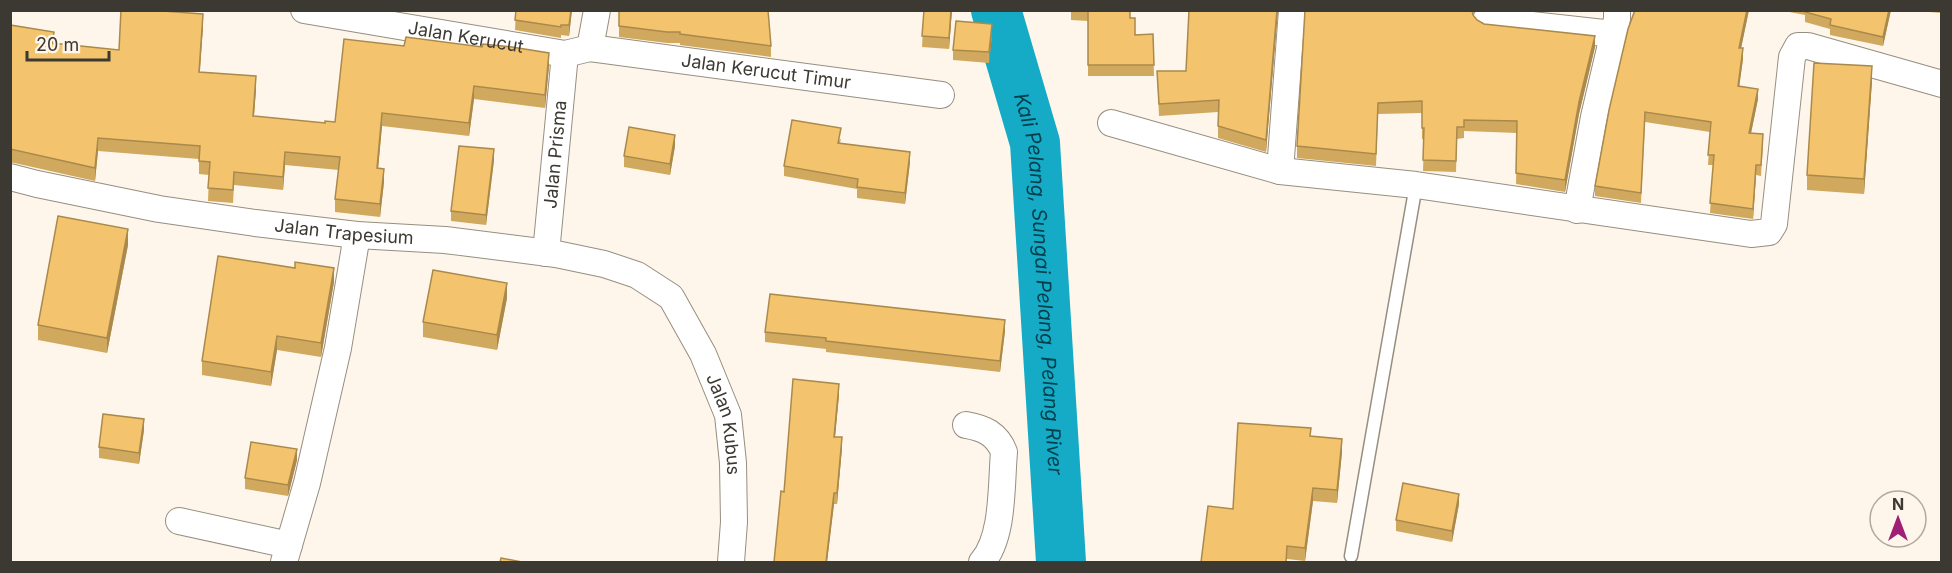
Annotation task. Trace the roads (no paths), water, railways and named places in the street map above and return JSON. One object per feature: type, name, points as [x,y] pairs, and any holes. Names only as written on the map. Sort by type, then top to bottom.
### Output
[{"type":"street","name":"Jalan Kerucut","points":[[304,10],[565,54],[590,48]]},
{"type":"street","points":[[590,48],[597,10]]},
{"type":"street","points":[[1280,171],[1292,10]]},
{"type":"street","points":[[1486,20],[1615,22],[1577,210]]},
{"type":"street","points":[[1111,123],[1280,171],[1416,185],[1751,234],[1769,232],[1774,224],[1792,57],[1798,46],[1808,46],[1941,84]]},
{"type":"street","name":"Jalan Kerucut Timur","points":[[590,48],[941,95]]},
{"type":"street","name":"Jalan Prisma","points":[[546,253],[565,54]]},
{"type":"street","name":"Jalan Trapesium","points":[[10,177],[159,209],[357,236],[445,240],[546,253],[604,264],[637,275],[671,297]]},
{"type":"street","points":[[179,521],[286,554],[307,483],[338,348],[357,236]]},
{"type":"street","name":"Jalan Kubus","points":[[671,297],[703,354],[728,415],[734,475],[731,562]]},
{"type":"street","points":[[966,425],[980,427],[994,436],[1004,452],[997,536],[990,554],[982,562]]},
{"type":"lane","points":[[1350,556],[1416,185]]},
{"type":"waterway","name":"Kali Pelang, Sungai Pelang, Pelang River","points":[[996,10],[1035,143],[1061,562]]}]
